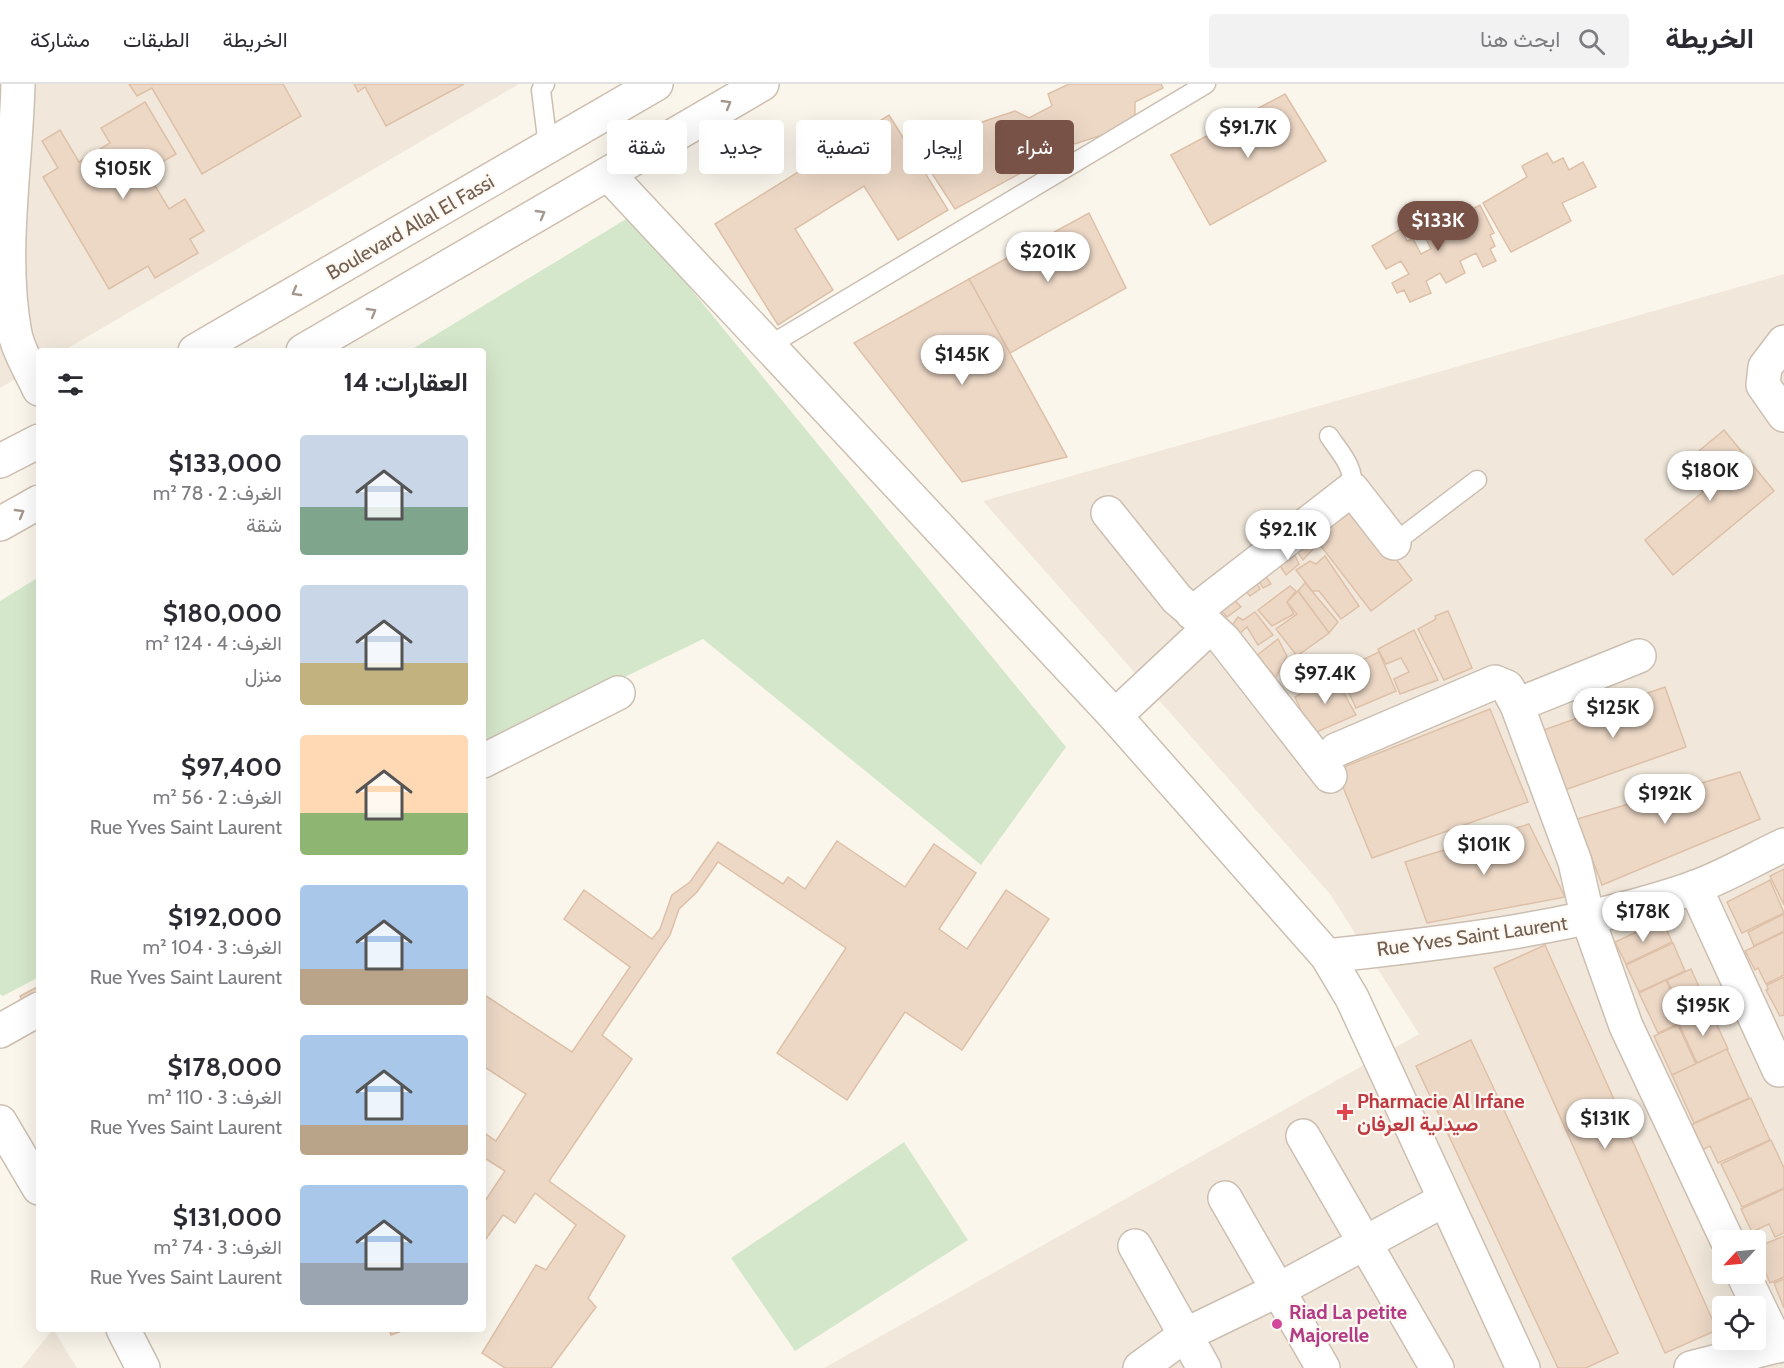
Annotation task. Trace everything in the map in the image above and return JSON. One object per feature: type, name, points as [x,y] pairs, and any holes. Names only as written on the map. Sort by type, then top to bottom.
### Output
[{"type":"street","points":[[18,84],[17,127],[6,253],[8,292],[15,336],[36,382]]},
{"type":"street","name":"Boulevard Allal El Fassi","points":[[200,348],[656,84]]},
{"type":"street","points":[[687,128],[762,84]]},
{"type":"street","points":[[308,348],[608,174],[1115,716],[1327,956],[1352,998],[1523,1368]]},
{"type":"street","points":[[1784,342],[1765,367],[1763,385],[1784,415]]},
{"type":"street","points":[[0,461],[36,443]]},
{"type":"street","points":[[1115,716],[1201,620],[1352,489],[1394,543]]},
{"type":"street","points":[[0,524],[36,504]]},
{"type":"street","points":[[1108,513],[1160,580],[1224,640],[1333,763],[1495,682],[1507,687],[1517,705],[1575,862],[1588,919],[1626,1026],[1722,1230]]},
{"type":"street","points":[[1517,705],[1639,656]]},
{"type":"street","points":[[486,759],[618,693]]},
{"type":"street","name":"Rue Yves Saint Laurent","points":[[1327,956],[1478,939],[1588,919],[1695,887],[1784,845]]},
{"type":"street","points":[[1695,887],[1779,1070]]},
{"type":"street","points":[[0,1031],[36,1011]]},
{"type":"street","points":[[0,1122],[36,1183]]},
{"type":"street","points":[[1303,1137],[1437,1368]]},
{"type":"street","points":[[1225,1198],[1323,1368]]},
{"type":"street","points":[[1140,1368],[1185,1335],[1278,1290],[1444,1200]]},
{"type":"street","points":[[1136,1246],[1204,1368]]},
{"type":"street","points":[[1691,1368],[1781,1345],[1748,1284]]},
{"type":"street","points":[[125,1332],[143,1368]]},
{"type":"lane","points":[[545,84],[541,90],[548,146]]},
{"type":"lane","points":[[770,345],[1206,84]]},
{"type":"lane","points":[[1329,436],[1354,476],[1352,489]]},
{"type":"lane","points":[[1394,543],[1477,480]]},
{"type":"shaded area","points":[[0,84],[519,84],[68,348],[36,348],[36,367],[0,388]]},
{"type":"shaded area","points":[[1784,274],[1784,1368],[824,1368],[1419,1034],[1330,894],[983,501]]},
{"type":"shaded area","points":[[51,1332],[55,1332],[77,1368],[22,1368]]},
{"type":"green space","points":[[631,216],[1066,747],[981,865],[703,639],[486,745],[486,348],[414,348]]},
{"type":"green space","points":[[36,579],[36,979],[3,996],[0,994],[0,601]]},
{"type":"green space","points":[[904,1142],[968,1240],[795,1351],[731,1258]]},
{"type":"building","points":[[129,84],[283,84],[301,116],[202,174],[152,88],[137,96]]},
{"type":"building","points":[[354,84],[464,84],[386,126],[365,87],[358,92]]},
{"type":"building","points":[[1069,84],[1161,84],[1163,88],[1135,102],[1135,115],[1111,132],[1075,144],[1074,120],[995,120],[995,174],[1019,174],[955,209],[932,174],[983,174],[983,122],[1015,111],[1029,118],[1052,106],[1048,94]]},
{"type":"building","points":[[1285,94],[1326,161],[1210,225],[1171,155]]},
{"type":"building","points":[[145,102],[176,154],[146,171],[169,209],[185,199],[204,231],[190,239],[198,253],[155,278],[148,266],[109,289],[43,177],[58,168],[42,141],[60,130],[79,162],[110,143],[101,128]]},
{"type":"building","points":[[889,115],[903,138],[903,174],[926,174],[948,210],[898,240],[864,186],[795,229],[833,290],[778,325],[715,224],[796,173],[891,174],[891,120],[881,120]]},
{"type":"building","points":[[1547,153],[1553,163],[1563,158],[1569,170],[1583,162],[1596,187],[1562,203],[1571,221],[1511,252],[1483,203],[1527,177],[1522,166]]},
{"type":"building","points":[[1480,205],[1494,233],[1490,235],[1495,246],[1490,249],[1496,261],[1483,267],[1476,253],[1460,261],[1465,273],[1446,283],[1440,273],[1426,281],[1431,293],[1410,302],[1404,290],[1397,293],[1392,283],[1409,274],[1401,261],[1386,269],[1372,246],[1401,229],[1407,241],[1413,239],[1421,254],[1431,249],[1424,235]]},
{"type":"building","points":[[1089,213],[1126,288],[1010,353],[969,279]]},
{"type":"building","points":[[969,279],[1067,457],[962,482],[854,343]]},
{"type":"building","points":[[1724,430],[1774,491],[1673,575],[1645,540],[1703,492],[1681,466]]},
{"type":"building","points":[[1351,500],[1412,580],[1371,611],[1310,532]]},
{"type":"building","points":[[1306,530],[1316,546],[1303,560],[1291,542]]},
{"type":"building","points":[[1291,547],[1299,564],[1286,575],[1275,558]]},
{"type":"building","points":[[1325,556],[1359,606],[1341,619],[1319,591],[1312,591],[1296,570],[1310,561],[1316,564]]},
{"type":"building","points":[[1260,568],[1271,584],[1263,588],[1253,571]]},
{"type":"building","points":[[1251,574],[1260,589],[1250,596],[1240,584]]},
{"type":"building","points":[[1305,583],[1338,622],[1329,633],[1298,591]]},
{"type":"building","points":[[1290,586],[1296,591],[1287,602],[1294,614],[1272,626],[1258,610]]},
{"type":"building","points":[[1298,591],[1329,633],[1297,656],[1276,629],[1297,614],[1287,602]]},
{"type":"building","points":[[1229,594],[1241,607],[1227,617],[1216,605]]},
{"type":"building","points":[[1448,611],[1472,668],[1444,680],[1418,629],[1436,619],[1435,616]]},
{"type":"building","points":[[1255,612],[1273,635],[1258,645],[1247,627],[1238,635],[1231,627],[1238,617],[1243,620]]},
{"type":"building","points":[[1414,630],[1438,680],[1400,694],[1394,679],[1409,672],[1401,658],[1386,664],[1378,649]]},
{"type":"building","points":[[1278,639],[1287,656],[1276,677],[1256,656]]},
{"type":"building","points":[[1379,652],[1396,691],[1356,708],[1339,671]]},
{"type":"building","points":[[1333,674],[1356,715],[1312,734],[1295,697]]},
{"type":"building","points":[[1665,687],[1686,747],[1562,791],[1541,731]]},
{"type":"building","points":[[1490,709],[1528,802],[1372,858],[1336,770]]},
{"type":"building","points":[[1740,772],[1760,819],[1602,885],[1577,819]]},
{"type":"building","points":[[1529,824],[1565,897],[1427,923],[1405,862]]},
{"type":"building","points":[[837,841],[905,887],[934,844],[976,873],[939,929],[967,949],[1006,890],[1049,919],[962,1050],[905,1012],[847,1100],[777,1053],[846,948],[718,862],[697,892],[679,909],[670,935],[602,1035],[632,1059],[549,1181],[625,1236],[588,1298],[596,1307],[551,1368],[505,1368],[482,1353],[536,1265],[546,1270],[576,1225],[535,1193],[515,1223],[503,1215],[486,1239],[486,1200],[505,1171],[486,1159],[486,1134],[496,1141],[526,1094],[486,1068],[486,996],[572,1052],[630,967],[564,919],[584,890],[652,939],[660,929],[672,895],[690,882],[718,842],[783,884],[788,877],[805,889]]},
{"type":"building","points":[[1784,869],[1784,905],[1770,876]]},
{"type":"building","points":[[1770,880],[1784,913],[1742,933],[1727,902]]},
{"type":"building","points":[[1784,914],[1784,931],[1754,946],[1748,932]]},
{"type":"building","points":[[1664,924],[1672,942],[1626,964],[1615,942],[1645,928],[1647,932]]},
{"type":"building","points":[[1784,932],[1784,975],[1766,984],[1758,968],[1755,970],[1745,951]]},
{"type":"building","points":[[1673,943],[1685,971],[1639,992],[1626,965]]},
{"type":"building","points":[[1545,945],[1712,1319],[1712,1332],[1665,1353],[1494,968]]},
{"type":"building","points":[[1691,969],[1709,1009],[1686,1020],[1667,980]]},
{"type":"building","points":[[1784,977],[1784,1015],[1780,1016],[1766,990],[1767,985]]},
{"type":"building","points":[[1666,980],[1685,1021],[1658,1033],[1639,993]]},
{"type":"building","points":[[36,988],[36,1025],[20,996]]},
{"type":"building","points":[[1710,1010],[1728,1049],[1697,1063],[1679,1024]]},
{"type":"building","points":[[1678,1025],[1696,1064],[1672,1075],[1654,1036]]},
{"type":"building","points":[[1471,1040],[1618,1353],[1586,1368],[1558,1368],[1416,1066]]},
{"type":"building","points":[[1727,1049],[1749,1098],[1694,1123],[1672,1075]]},
{"type":"building","points":[[1751,1098],[1770,1140],[1718,1163],[1710,1146],[1702,1150],[1691,1125]]},
{"type":"building","points":[[1771,1140],[1784,1168],[1784,1188],[1742,1207],[1721,1164]]},
{"type":"building","points":[[1784,1189],[1784,1233],[1775,1237],[1769,1224],[1751,1230],[1741,1209]]},
{"type":"building","points":[[1784,1236],[1784,1277],[1770,1283],[1766,1274],[1766,1243]]},
{"type":"building","points":[[1784,1279],[1784,1308],[1774,1283]]},
{"type":"place","name":"Pharmacie Al Irfane صيدلية العرفان","points":[[1345,1112]]},
{"type":"place","name":"Riad La petite Majorelle","points":[[1277,1324]]}]
